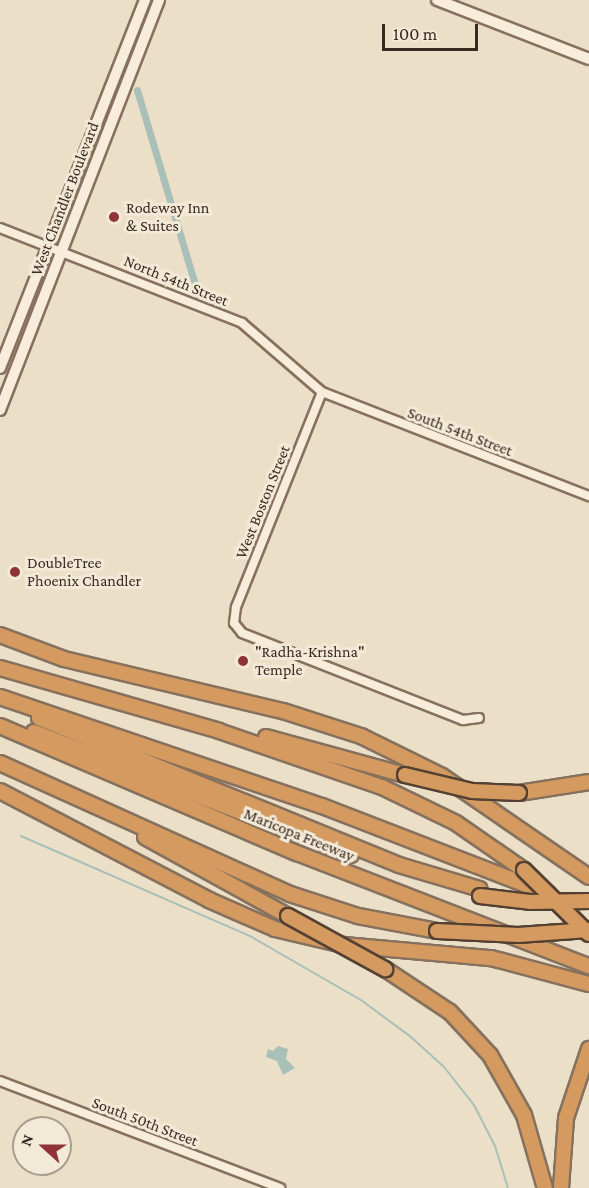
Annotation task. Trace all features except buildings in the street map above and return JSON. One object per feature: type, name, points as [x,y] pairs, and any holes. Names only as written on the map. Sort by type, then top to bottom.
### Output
[{"type":"highway","points":[[0,635],[64,658],[299,715],[361,736],[448,780],[589,877]]},
{"type":"highway","points":[[0,668],[119,701],[393,791],[456,823],[524,870],[589,932]]},
{"type":"highway","points":[[0,697],[61,729],[392,862],[480,889],[527,894],[589,894]]},
{"type":"highway","name":"Maricopa Freeway","points":[[0,697],[322,806],[589,908]]},
{"type":"highway","points":[[119,701],[165,709],[405,775],[472,791],[519,793],[589,782]]},
{"type":"highway","points":[[0,721],[140,770],[263,821],[449,890],[517,901],[589,902]]},
{"type":"highway","name":"Maricopa Freeway","points":[[0,726],[264,840],[589,966]]},
{"type":"highway","points":[[0,763],[302,898],[369,919],[437,931],[518,935],[589,932]]},
{"type":"highway","points":[[0,791],[215,903],[275,929],[344,945],[490,958],[589,984]]},
{"type":"highway","points":[[78,799],[385,969],[450,1012],[490,1054],[524,1115],[545,1188]]},
{"type":"highway","points":[[561,1188],[567,1112],[589,1049]]},
{"type":"main road","name":"West Chandler Boulevard","points":[[0,368],[145,0]]},
{"type":"main road","name":"West Chandler Boulevard","points":[[0,410],[159,0]]},
{"type":"main road","points":[[437,0],[589,59]]},
{"type":"main road","points":[[109,129],[112,85]]},
{"type":"street","name":"North 54th Street","points":[[0,228],[242,323],[322,392]]},
{"type":"street","name":"South 54th Street","points":[[322,392],[589,496]]},
{"type":"street","name":"West Boston Street","points":[[322,392],[236,607],[234,623],[242,633],[463,720],[479,718]]},
{"type":"street","name":"South 50th Street","points":[[0,1081],[280,1188]]},
{"type":"shaded area","points":[[278,1046],[288,1049],[286,1059],[295,1068],[283,1075],[277,1061],[266,1057],[268,1049],[273,1051]]},
{"type":"waterway","points":[[137,90],[198,294],[221,302]]},
{"type":"waterway","points":[[21,836],[250,936],[361,1000],[411,1037],[444,1067],[474,1105],[495,1146],[508,1188]]},
{"type":"place","name":"Rodeway Inn & Suites","points":[[114,217]]},
{"type":"place","name":"DoubleTree Phoenix Chandler","points":[[15,572]]},
{"type":"place","name":"\"Radha-Krishna\" Temple","points":[[243,661]]}]
